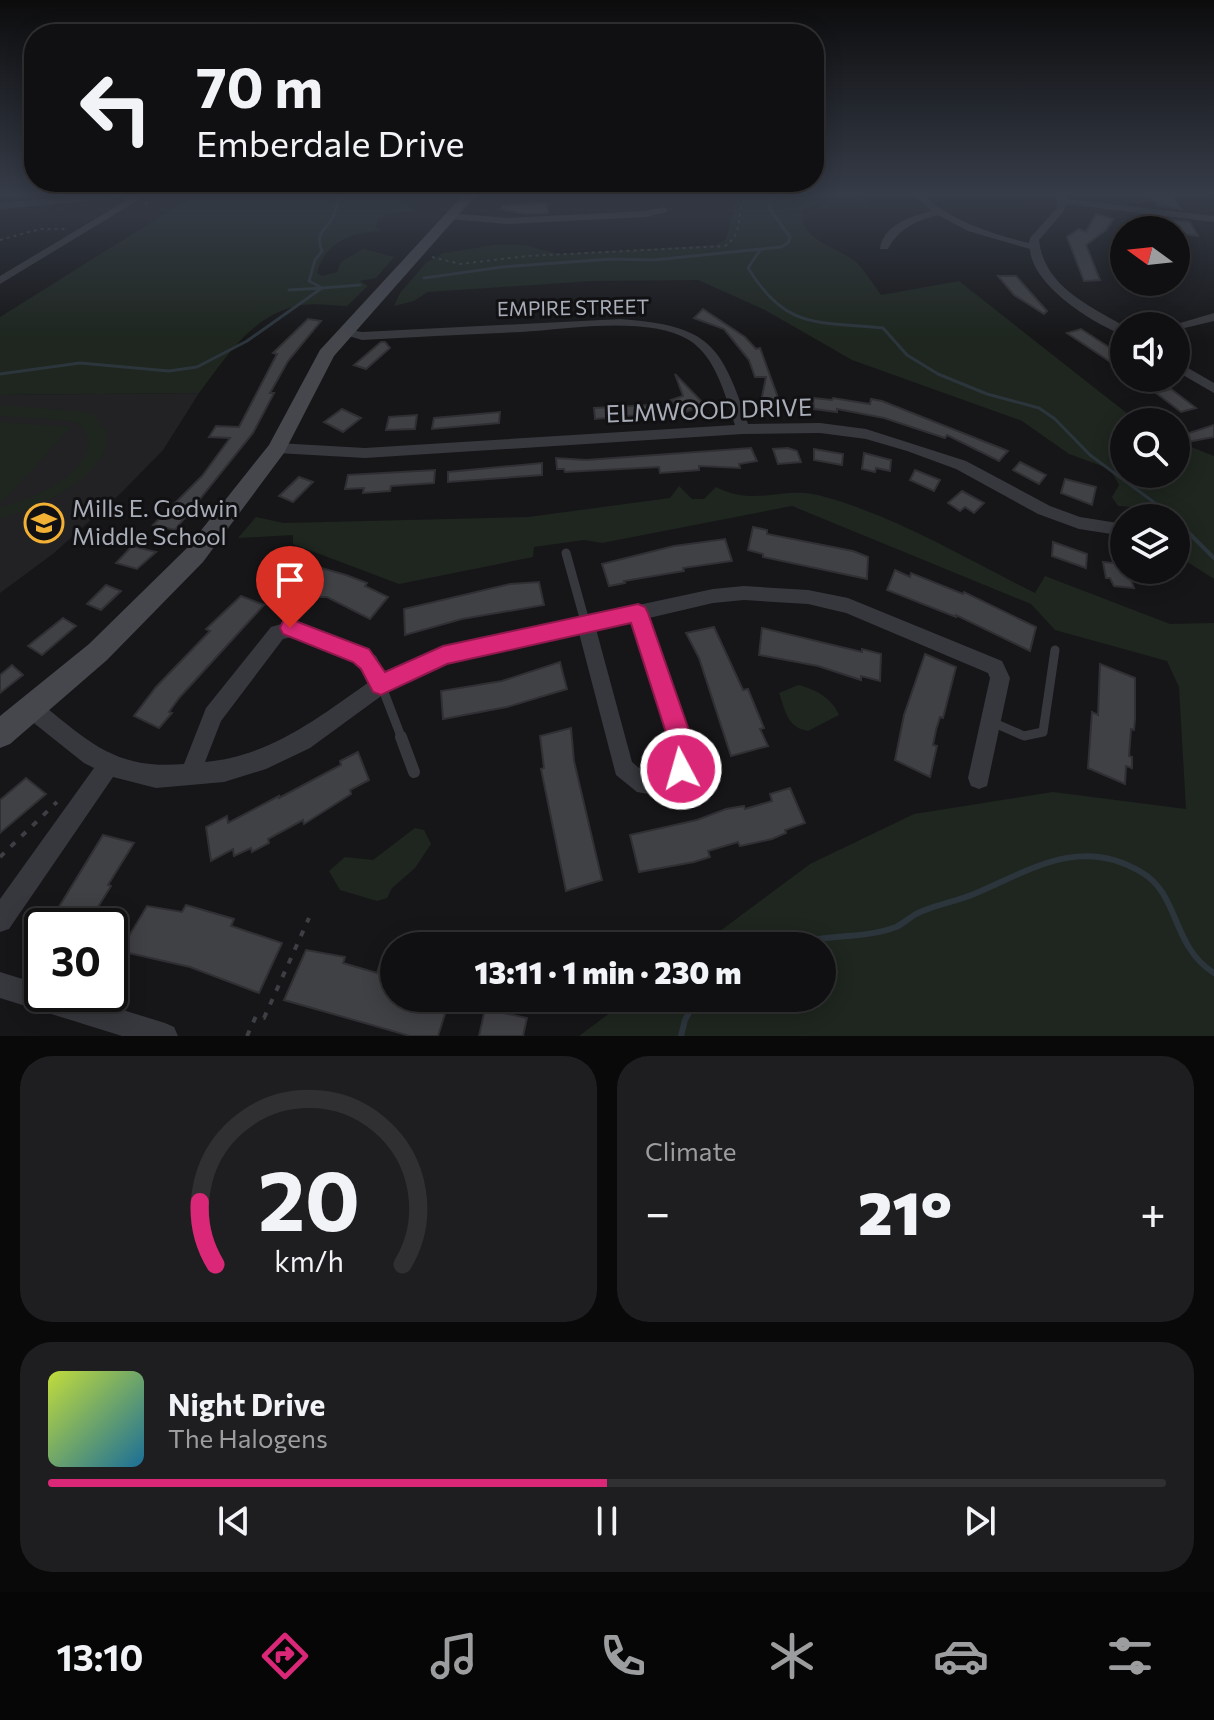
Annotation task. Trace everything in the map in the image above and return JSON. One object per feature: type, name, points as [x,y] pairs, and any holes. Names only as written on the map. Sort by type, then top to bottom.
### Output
[{"type":"street","points":[[0,281],[64,243]]},
{"type":"street","points":[[0,734],[98,652],[195,555],[277,448],[318,366],[426,243]]},
{"type":"street","points":[[1021,243],[1033,247]]},
{"type":"street","points":[[1034,243],[1039,264],[1053,281],[1110,321]]},
{"type":"street","points":[[1190,323],[1214,317]]},
{"type":"street","name":"EMPIRE STREET","points":[[345,333],[362,336],[621,323],[664,327],[699,341],[717,359],[743,429]]},
{"type":"street","points":[[1190,374],[1214,389]]},
{"type":"street","name":"ELMWOOD DRIVE","points":[[277,448],[365,453],[743,429],[820,428],[892,441],[961,465],[1044,510],[1079,523],[1110,528]]},
{"type":"street","points":[[32,709],[91,756],[109,765],[156,777],[190,775],[248,766],[283,751],[303,741],[381,685],[443,655],[713,596],[744,593],[808,597],[848,606],[995,667],[1000,678],[979,778]]},
{"type":"street","points":[[586,625],[623,768],[634,781],[643,785],[662,785],[677,775],[683,761],[683,751],[638,613]]},
{"type":"street","points":[[190,775],[213,715],[277,633],[284,629],[295,628],[353,651],[369,662],[381,685]]},
{"type":"street","points":[[0,920],[109,765]]},
{"type":"street","points":[[0,985],[165,1036]]},
{"type":"lane","points":[[566,553],[586,625]]},
{"type":"lane","points":[[991,722],[1027,737],[1039,736],[1043,732],[1055,650]]},
{"type":"lane","points":[[381,685],[414,772]]},
{"type":"path","points":[[416,254],[460,264],[539,255],[725,246],[728,243]]},
{"type":"path","points":[[0,857],[57,802]]},
{"type":"path","points":[[247,1036],[256,1016],[264,1018],[309,918]]},
{"type":"shaded area","points":[[118,243],[338,243],[321,263],[317,273],[322,276],[337,272],[341,262],[363,249],[394,257],[376,278],[360,281],[368,286],[347,306],[302,305],[269,317],[243,338],[199,393],[0,395],[0,317]]},
{"type":"shaded area","points":[[719,243],[823,243],[857,263],[881,295],[959,281],[1120,408],[1110,408],[1110,469],[1069,454],[1022,421],[852,360],[765,310],[698,280],[593,281],[428,292],[414,301],[394,306],[400,293],[426,263],[443,253],[495,245],[525,245],[558,254]]},
{"type":"shaded area","name":"Mills E. Godwin Middle School","points":[[199,393],[163,450],[122,492],[54,553],[0,593],[0,395]]},
{"type":"shaded area","points":[[0,405],[86,412],[93,415],[106,432],[105,448],[97,463],[68,488],[32,507],[0,518],[0,507],[41,493],[67,476],[86,454],[90,441],[81,425],[74,421],[0,416]]},
{"type":"shaded area","points":[[0,422],[71,427],[3,501],[0,501]]},
{"type":"shaded area","points":[[1190,447],[1214,456],[1214,579],[1190,564],[1190,504],[1117,504],[1112,497],[1117,488],[1190,488]]},
{"type":"shaded area","points":[[679,486],[692,499],[704,499],[716,487],[743,495],[818,495],[902,526],[1035,593],[1045,576],[1170,624],[1214,623],[1214,1036],[579,1036],[611,1012],[836,1012],[836,932],[719,932],[810,864],[914,814],[1053,792],[1186,809],[1179,687],[1167,661],[1055,630],[1031,604],[792,506],[602,543],[584,540],[534,547],[533,557],[399,584],[293,544],[293,535],[238,538],[256,517],[284,523],[528,517],[670,498]]},
{"type":"shaded area","points":[[798,685],[822,695],[839,715],[808,731],[796,726],[788,718],[779,693]]},
{"type":"shaded area","points":[[415,828],[424,830],[431,844],[415,868],[392,888],[387,898],[377,901],[340,890],[329,871],[345,857],[373,860]]},
{"type":"building","points":[[1069,243],[1088,243],[1086,245],[1100,280],[1084,281]]},
{"type":"building","points":[[998,276],[1016,276],[1047,311],[1044,314],[1014,295]]},
{"type":"building","points":[[703,309],[745,337],[756,349],[760,348],[781,406],[761,402],[766,377],[755,377],[749,360],[724,329],[694,318]]},
{"type":"building","points":[[308,319],[321,321],[288,361],[253,433],[175,530],[153,525],[202,476],[230,438],[209,437],[216,426],[239,427],[277,354],[273,353]]},
{"type":"building","points":[[1081,329],[1110,348],[1110,362],[1067,333]]},
{"type":"building","points":[[381,342],[390,348],[366,369],[354,365]]},
{"type":"building","points":[[675,374],[705,405],[683,413],[671,400],[683,396]]},
{"type":"building","points":[[1175,392],[1196,408],[1176,408],[1156,393]]},
{"type":"building","points":[[813,398],[870,404],[871,399],[882,401],[1008,451],[999,461],[947,435],[945,438],[884,418],[837,409],[837,412],[814,409]]},
{"type":"building","points":[[649,405],[650,414],[595,419],[594,408]]},
{"type":"building","points":[[342,409],[361,418],[343,432],[324,422]]},
{"type":"building","points":[[500,412],[499,423],[432,429],[434,418]]},
{"type":"building","points":[[417,415],[415,429],[386,430],[389,417]]},
{"type":"building","points":[[1214,425],[1214,437],[1190,441],[1190,433]]},
{"type":"building","points":[[751,448],[757,461],[739,464],[740,468],[699,466],[699,470],[660,473],[659,467],[565,472],[564,469],[557,469],[556,458],[586,460]]},
{"type":"building","points":[[773,449],[797,451],[801,462],[778,464]]},
{"type":"building","points":[[814,449],[843,454],[842,465],[814,460]]},
{"type":"building","points":[[864,453],[891,460],[890,471],[862,469]]},
{"type":"building","points":[[1020,462],[1046,475],[1039,484],[1013,470]]},
{"type":"building","points":[[542,463],[542,475],[448,482],[448,472]]},
{"type":"building","points":[[435,470],[434,483],[391,486],[390,491],[363,493],[364,488],[345,489],[348,475]]},
{"type":"building","points":[[915,470],[940,480],[934,491],[910,480]]},
{"type":"building","points":[[299,477],[313,482],[293,502],[279,496]]},
{"type":"building","points":[[1065,479],[1096,487],[1092,505],[1061,493]]},
{"type":"building","points":[[962,491],[984,503],[974,513],[965,507],[960,511],[948,503]]},
{"type":"building","points":[[753,527],[767,530],[767,534],[853,551],[868,557],[867,579],[763,557],[763,554],[748,550]]},
{"type":"building","points":[[725,539],[732,561],[683,568],[684,571],[625,583],[609,586],[602,564],[674,546]]},
{"type":"building","points":[[1053,542],[1087,554],[1086,568],[1052,556]]},
{"type":"building","points":[[132,546],[156,552],[137,569],[116,563]]},
{"type":"building","points":[[279,556],[346,575],[367,583],[365,586],[388,597],[370,619],[327,597],[314,597],[260,577]]},
{"type":"building","points":[[1103,562],[1110,563],[1110,578],[1106,578]]},
{"type":"building","points":[[895,570],[964,592],[1036,627],[1030,651],[956,615],[887,590]]},
{"type":"building","points":[[539,582],[544,605],[462,619],[405,635],[404,609],[510,584]]},
{"type":"building","points":[[1132,584],[1134,588],[1114,586]]},
{"type":"building","points":[[106,585],[121,591],[101,610],[87,604]]},
{"type":"building","points":[[241,596],[264,605],[179,698],[169,712],[172,713],[159,728],[134,716],[156,687],[210,631],[206,629]]},
{"type":"building","points":[[63,618],[76,626],[42,655],[28,646]]},
{"type":"building","points":[[714,627],[743,690],[748,689],[768,746],[731,756],[699,658],[686,633]]},
{"type":"building","points":[[762,628],[881,654],[880,681],[861,676],[861,680],[818,666],[759,655]]},
{"type":"building","points":[[925,654],[956,667],[943,718],[940,717],[936,730],[933,745],[937,746],[930,777],[895,760],[904,715]]},
{"type":"building","points":[[560,662],[567,689],[507,707],[443,719],[441,691],[502,681]]},
{"type":"building","points":[[1100,664],[1135,678],[1135,719],[1129,756],[1132,757],[1132,768],[1126,766],[1125,784],[1088,768],[1092,712],[1098,715]]},
{"type":"building","points":[[12,665],[23,675],[0,693],[0,675]]},
{"type":"building","points":[[571,728],[574,761],[602,880],[566,891],[541,769],[544,768],[540,736]]},
{"type":"building","points":[[358,752],[369,780],[350,790],[351,794],[304,824],[303,820],[268,839],[269,843],[252,852],[251,848],[234,856],[233,849],[211,861],[206,827],[227,816],[228,823],[279,798],[341,765],[340,761]]},
{"type":"building","points":[[26,778],[46,794],[0,833],[0,800]]},
{"type":"building","points":[[790,788],[805,823],[785,830],[786,833],[772,839],[740,846],[738,842],[708,851],[710,857],[694,862],[639,872],[630,835],[697,820],[726,809],[744,806],[745,809],[772,801],[770,794]]},
{"type":"building","points":[[103,835],[134,843],[97,908],[58,908]]},
{"type":"building","points":[[186,905],[234,919],[231,926],[282,943],[259,993],[190,967],[128,953],[128,938],[147,906],[182,912]]},
{"type":"building","points":[[306,950],[345,957],[343,963],[377,973],[380,964],[380,1012],[446,1012],[438,1036],[410,1036],[284,1000]]},
{"type":"building","points":[[484,1012],[527,1018],[523,1036],[479,1036]]},
{"type":"waterway","points":[[319,243],[322,251],[315,260],[309,281],[322,288]]},
{"type":"waterway","points":[[424,278],[502,267],[611,259],[654,260],[781,247],[787,243]]},
{"type":"waterway","points":[[760,250],[748,268],[762,288],[790,313],[822,323],[883,328],[907,355],[938,374],[987,394],[1039,408],[1055,419],[1090,455],[1156,504]]},
{"type":"waterway","points":[[322,288],[360,285]]},
{"type":"waterway","points":[[0,374],[80,363],[169,371],[197,367],[247,341],[322,288]]},
{"type":"waterway","points":[[289,290],[322,288]]},
{"type":"waterway","points":[[1190,534],[1214,558]]},
{"type":"waterway","points":[[836,937],[899,926],[923,911],[974,894],[1055,860],[1097,857],[1119,861],[1154,882],[1163,893],[1190,949],[1214,973]]},
{"type":"waterway","points":[[681,1036],[689,1012]]},
{"type":"place","name":"Mills E. Godwin Middle School","points":[[44,523]]},
{"type":"route","points":[[290,628],[361,655],[369,662],[381,685],[443,655],[638,613],[681,742],[681,769]]}]
